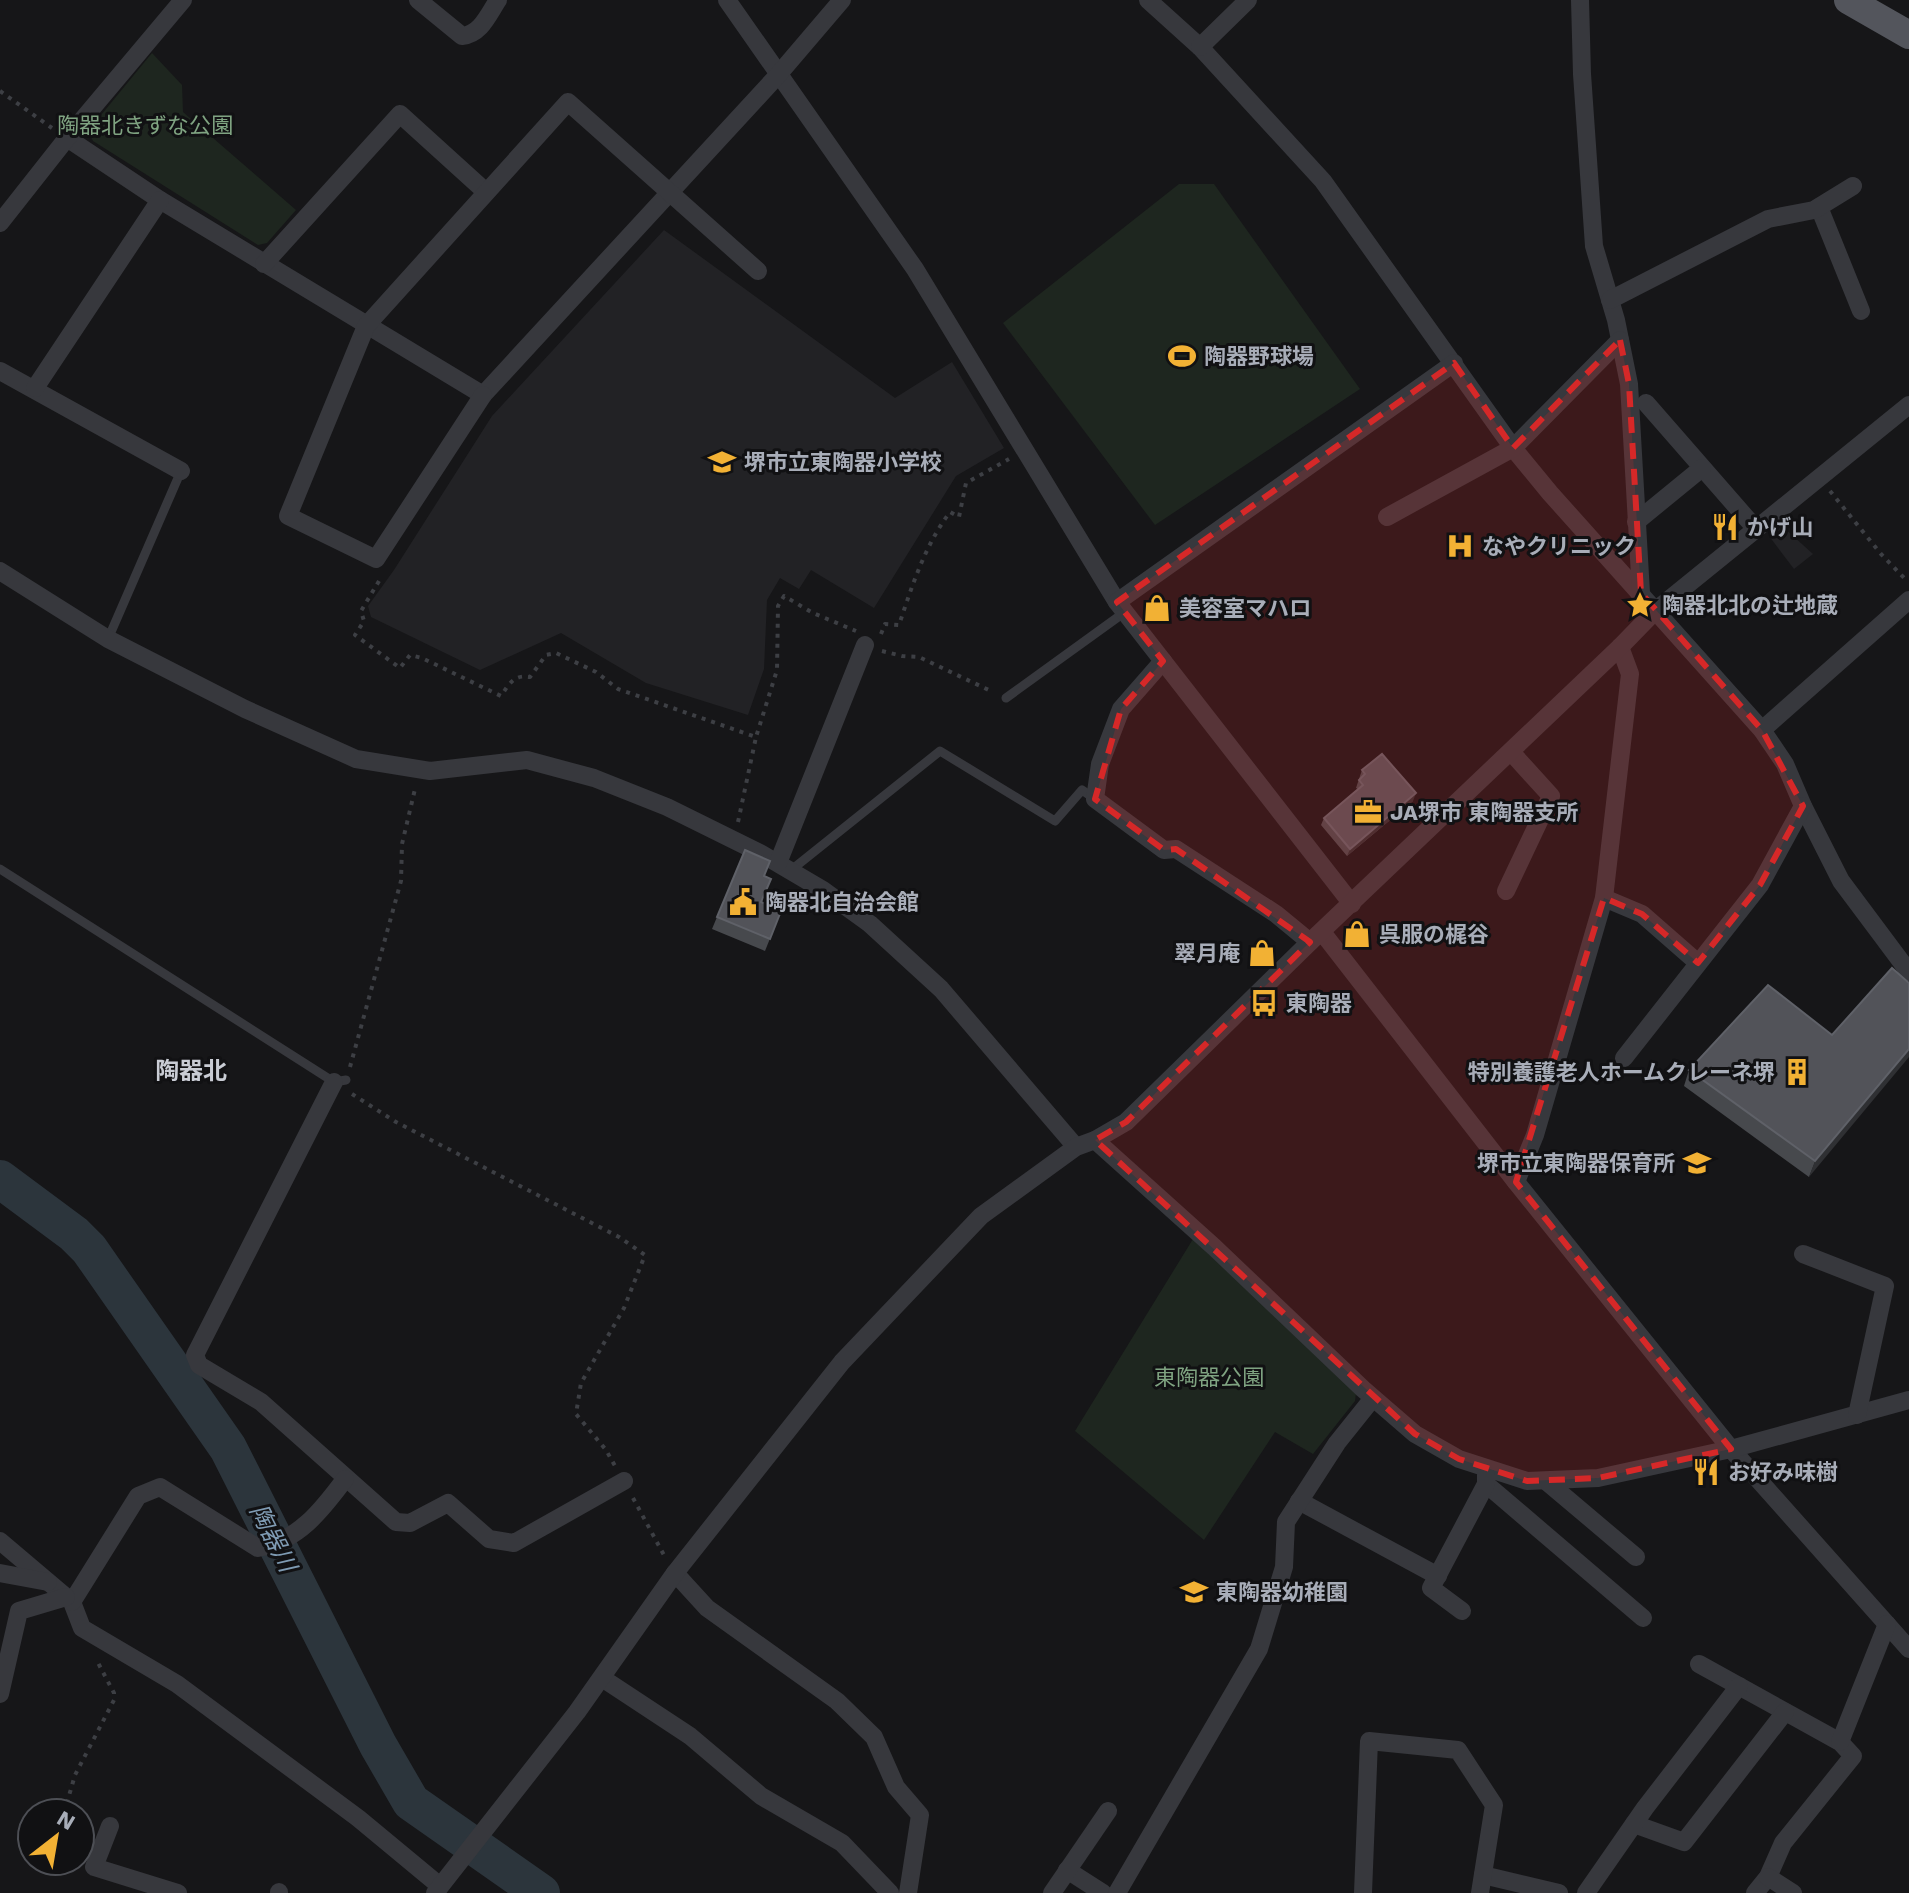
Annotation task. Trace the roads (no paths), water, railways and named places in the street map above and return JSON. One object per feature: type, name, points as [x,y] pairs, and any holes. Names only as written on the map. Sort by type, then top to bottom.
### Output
[{"type":"main road","points":[[1848,0],[1909,35]]},
{"type":"street","points":[[0,223],[183,0]]},
{"type":"street","points":[[418,0],[462,36],[471,35],[480,28],[498,0]]},
{"type":"street","points":[[727,0],[915,269],[1121,607],[1352,904]]},
{"type":"street","points":[[758,271],[670,191],[568,102],[366,326],[288,516],[376,559],[483,395],[670,191],[778,75],[842,0]]},
{"type":"street","points":[[1148,0],[1200,47],[1323,181],[1513,448],[1762,730],[1785,764],[1841,881],[1907,961]]},
{"type":"street","points":[[1200,47],[1248,0]]},
{"type":"street","points":[[1580,0],[1594,246],[1629,384],[1641,593]]},
{"type":"street","points":[[264,264],[400,114],[486,192]]},
{"type":"street","points":[[67,138],[160,200],[483,395]]},
{"type":"street","points":[[1610,300],[1768,219],[1819,207],[1853,186]]},
{"type":"street","points":[[35,388],[160,200]]},
{"type":"street","points":[[1819,207],[1861,311]]},
{"type":"street","points":[[1387,517],[1513,448],[1620,340]]},
{"type":"street","points":[[1121,607],[1454,363]]},
{"type":"street","points":[[0,371],[181,471]]},
{"type":"street","points":[[1646,403],[1756,529]]},
{"type":"street","points":[[0,1541],[69,1600],[82,1628],[177,1684],[358,1818],[438,1890],[602,1678],[675,1573],[842,1362],[981,1216],[1076,1147],[1126,1122],[1655,611],[1909,405]]},
{"type":"street","points":[[1636,522],[1702,468]]},
{"type":"street","points":[[0,571],[108,639],[245,709],[356,759],[430,771],[527,760],[594,778],[667,807],[784,867],[870,924],[941,989],[1076,1147]]},
{"type":"street","points":[[1762,730],[1909,600]]},
{"type":"street","points":[[784,867],[871,640]]},
{"type":"street","points":[[1516,1182],[1535,1135],[1604,898],[1630,674],[1620,647]]},
{"type":"street","points":[[1163,661],[1121,709],[1100,764],[1095,799],[1164,850],[1176,849],[1316,937],[1731,1449],[1909,1649]]},
{"type":"street","points":[[1506,891],[1551,796],[1511,752]]},
{"type":"street","points":[[1624,1058],[1760,885],[1803,806]]},
{"type":"street","points":[[1604,898],[1642,914],[1698,963]]},
{"type":"street","points":[[340,1081],[195,1355],[199,1365],[261,1402],[396,1522],[410,1523],[448,1503],[489,1539],[514,1543],[624,1481]]},
{"type":"street","points":[[1095,1140],[1214,1247],[1373,1398],[1415,1434],[1486,1476],[1643,1618]]},
{"type":"street","points":[[1803,1254],[1885,1286],[1857,1415]]},
{"type":"street","points":[[1117,1893],[1259,1649],[1284,1567],[1286,1522],[1337,1443],[1373,1398]]},
{"type":"street","points":[[1486,1476],[1527,1481],[1598,1478],[1731,1449],[1909,1400]]},
{"type":"street","points":[[1462,1611],[1431,1588],[1486,1476]]},
{"type":"street","points":[[0,1694],[19,1611],[69,1600],[138,1496],[160,1487],[258,1548],[289,1538],[320,1513],[345,1479]]},
{"type":"street","points":[[1546,1481],[1636,1557]]},
{"type":"street","points":[[1299,1501],[1438,1576]]},
{"type":"street","points":[[0,1573],[49,1583]]},
{"type":"street","points":[[675,1573],[707,1608],[837,1701],[874,1737],[896,1787],[920,1815],[908,1893]]},
{"type":"street","points":[[1840,1742],[1887,1624]]},
{"type":"street","points":[[1699,1664],[1840,1742],[1853,1756],[1783,1843],[1768,1877],[1755,1893]]},
{"type":"street","points":[[602,1678],[690,1736],[761,1796],[842,1843],[890,1893]]},
{"type":"street","points":[[1586,1893],[1634,1824],[1739,1686]]},
{"type":"street","points":[[1634,1824],[1684,1842],[1785,1712]]},
{"type":"street","points":[[1363,1893],[1369,1741],[1458,1750],[1494,1805],[1482,1884],[1559,1893]]},
{"type":"street","points":[[1052,1893],[1108,1811]]},
{"type":"street","points":[[110,1826],[94,1867],[178,1893]]},
{"type":"street","points":[[1067,1870],[1103,1893]]},
{"type":"street","points":[[1768,1877],[1793,1893]]},
{"type":"lane","points":[[108,639],[181,471]]},
{"type":"lane","points":[[1006,698],[1121,607]]},
{"type":"lane","points":[[784,867],[940,751],[1055,821],[1082,790],[1095,799]]},
{"type":"lane","points":[[0,869],[340,1081]]},
{"type":"waterway","name":"陶器川","points":[[0,1179],[74,1234],[89,1249],[228,1448],[378,1745],[411,1802],[541,1893]]},
{"type":"place","name":"陶器野球場","points":[[1182,356]]},
{"type":"place","name":"堺市立東陶器小学校","points":[[722,462]]},
{"type":"place","name":"かげ山","points":[[1725,527]]},
{"type":"place","name":"なやクリニック","points":[[1460,546]]},
{"type":"place","name":"陶器北北の辻地蔵","points":[[1640,605]]},
{"type":"place","name":"美容室マハロ","points":[[1157,608]]},
{"type":"place","name":"JA堺市 東陶器支所","points":[[1368,812]]},
{"type":"place","name":"陶器北自治会館","points":[[743,902]]},
{"type":"place","name":"呉服の梶谷","points":[[1357,934]]},
{"type":"place","name":"翠月庵","points":[[1262,953]]},
{"type":"place","name":"東陶器","points":[[1264,1003]]},
{"type":"place","name":"特別養護老人ホームクレーネ堺","points":[[1797,1072]]},
{"type":"place","name":"堺市立東陶器保育所","points":[[1697,1163]]},
{"type":"place","name":"お好み味樹","points":[[1706,1472]]},
{"type":"place","name":"東陶器幼稚園","points":[[1194,1592]]},
{"type":"district","name":"陶器北","points":[[191,1071]]},
{"type":"park label","name":"陶器北きずな公園","points":[[145,125]]},
{"type":"park label","name":"東陶器公園","points":[[1209,1377]]}]
